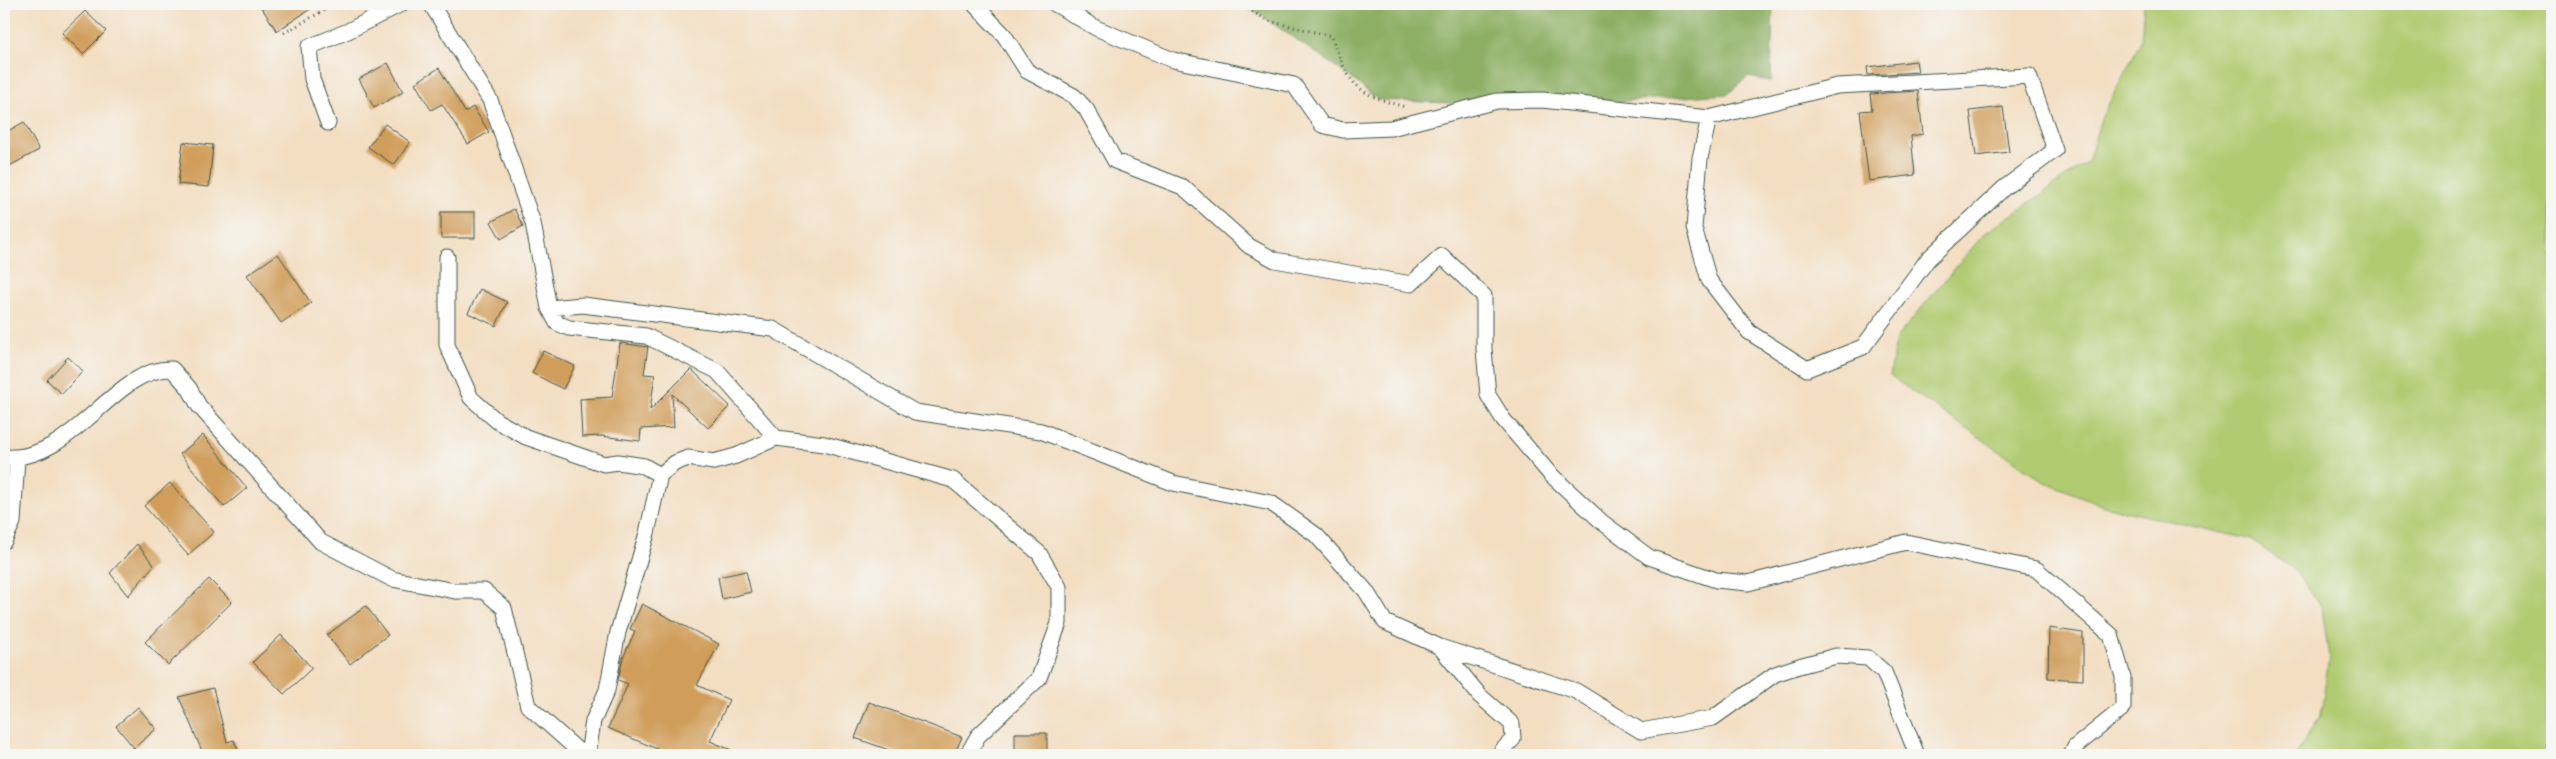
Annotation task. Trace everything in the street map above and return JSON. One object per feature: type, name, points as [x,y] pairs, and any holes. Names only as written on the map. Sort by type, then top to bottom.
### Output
[{"type":"street","points":[[328,123],[312,79],[309,47],[348,31],[401,4]]},
{"type":"street","points":[[431,4],[490,100],[533,223],[549,308],[556,323],[570,328],[646,336],[717,371],[776,438]]},
{"type":"street","points":[[974,4],[1004,35],[1027,71],[1074,96],[1086,109],[1115,161],[1183,187],[1249,246],[1258,251],[1275,260],[1411,284],[1442,256],[1484,296],[1484,349],[1488,395],[1503,419],[1550,474],[1602,522],[1649,557],[1716,580],[1748,582],[1906,542],[2036,569],[2110,636],[2123,677],[2123,708],[2075,747],[2071,755]]},
{"type":"street","points":[[1055,4],[1096,28],[1172,60],[1294,85],[1322,126],[1343,130],[1391,128],[1497,101],[1542,100],[1709,118],[1837,86],[2029,76],[2055,150],[2004,188],[1928,259],[1863,347],[1807,370],[1749,332],[1709,280],[1694,228],[1700,158],[1709,118]]},
{"type":"street","points":[[447,257],[447,345],[471,398],[497,421],[526,437],[604,464],[618,462],[644,466],[660,475]]},
{"type":"street","points":[[549,308],[583,305],[773,330],[915,412],[1041,432],[1172,483],[1270,503],[1316,535],[1366,591],[1385,622],[1440,647],[1576,691],[1641,732],[1713,718],[1775,674],[1799,666],[1836,656],[1868,658],[1884,672],[1917,755]]},
{"type":"street","points":[[4,541],[13,522],[10,458],[37,453],[54,444],[134,382],[159,369],[172,370],[188,388],[199,406],[321,542],[392,579],[455,591],[484,591],[504,608],[528,706],[582,755]]},
{"type":"street","points":[[588,755],[593,721],[607,690],[618,632],[647,533],[660,475],[675,463],[688,458],[714,462],[736,456],[776,438],[824,444],[953,480],[1039,553],[1060,587],[1060,623],[1039,678],[978,736],[967,755]]},
{"type":"street","points":[[1440,647],[1480,696],[1512,724],[1514,739],[1498,755]]},
{"type":"path","points":[[284,33],[335,4]]},
{"type":"path","points":[[1240,4],[1269,21],[1331,36],[1345,73],[1362,93],[1378,100],[1413,109]]},
{"type":"green space","points":[[1244,4],[1773,4],[1771,81],[1748,77],[1728,94],[1538,107],[1378,100],[1345,73]]},
{"type":"green space","points":[[2144,4],[2552,4],[2552,755],[2296,755],[2321,715],[2329,657],[2322,608],[2295,570],[2249,539],[2107,507],[2043,481],[1890,376],[1896,338],[1984,234],[2088,162],[2101,119],[2141,41]]},
{"type":"building","points":[[259,4],[318,4],[277,31]]},
{"type":"building","points":[[85,11],[106,31],[83,54],[62,33]]},
{"type":"building","points":[[1916,61],[1918,72],[1868,75],[1867,67]]},
{"type":"building","points":[[388,63],[403,92],[374,108],[359,79]]},
{"type":"building","points":[[439,68],[465,112],[473,107],[489,132],[468,144],[442,104],[431,110],[415,83]]},
{"type":"building","points":[[1918,91],[1923,134],[1911,136],[1915,175],[1869,181],[1860,111],[1872,110],[1870,94]]},
{"type":"building","points":[[2003,107],[2009,152],[1976,156],[1970,111]]},
{"type":"building","points":[[24,122],[39,150],[4,169],[4,133]]},
{"type":"building","points":[[385,124],[410,142],[394,165],[368,147]]},
{"type":"building","points":[[183,142],[213,145],[209,187],[178,184]]},
{"type":"building","points":[[514,209],[523,226],[501,239],[491,222]]},
{"type":"building","points":[[441,212],[475,212],[475,238],[441,238]]},
{"type":"building","points":[[278,254],[311,303],[281,323],[247,275]]},
{"type":"building","points":[[480,289],[507,302],[496,326],[468,313]]},
{"type":"building","points":[[620,343],[648,347],[644,374],[655,375],[650,410],[691,369],[730,406],[708,428],[672,394],[674,427],[641,429],[640,441],[601,436],[582,437],[580,399],[612,397]]},
{"type":"building","points":[[543,351],[575,366],[563,389],[532,373]]},
{"type":"building","points":[[68,357],[83,371],[62,394],[47,380]]},
{"type":"building","points":[[203,435],[247,488],[224,507],[180,454]]},
{"type":"building","points":[[170,483],[214,532],[188,555],[144,506]]},
{"type":"building","points":[[137,544],[154,565],[128,596],[110,573]]},
{"type":"building","points":[[746,571],[751,592],[722,599],[718,577]]},
{"type":"building","points":[[209,579],[232,602],[168,665],[145,642]]},
{"type":"building","points":[[642,604],[719,644],[697,685],[729,700],[710,741],[743,755],[671,755],[608,728],[628,684],[618,680],[623,658],[635,631],[630,629]]},
{"type":"building","points":[[366,606],[388,635],[350,664],[327,635]]},
{"type":"building","points":[[2049,628],[2083,633],[2083,680],[2048,678]]},
{"type":"building","points":[[281,635],[312,668],[284,694],[253,662]]},
{"type":"building","points":[[213,688],[227,742],[234,740],[240,755],[196,755],[196,753],[202,751],[179,697]]},
{"type":"building","points":[[869,702],[962,737],[954,755],[903,755],[855,738]]},
{"type":"building","points":[[138,707],[156,729],[134,748],[116,726]]},
{"type":"building","points":[[1015,733],[1047,733],[1047,755],[1015,755]]}]
